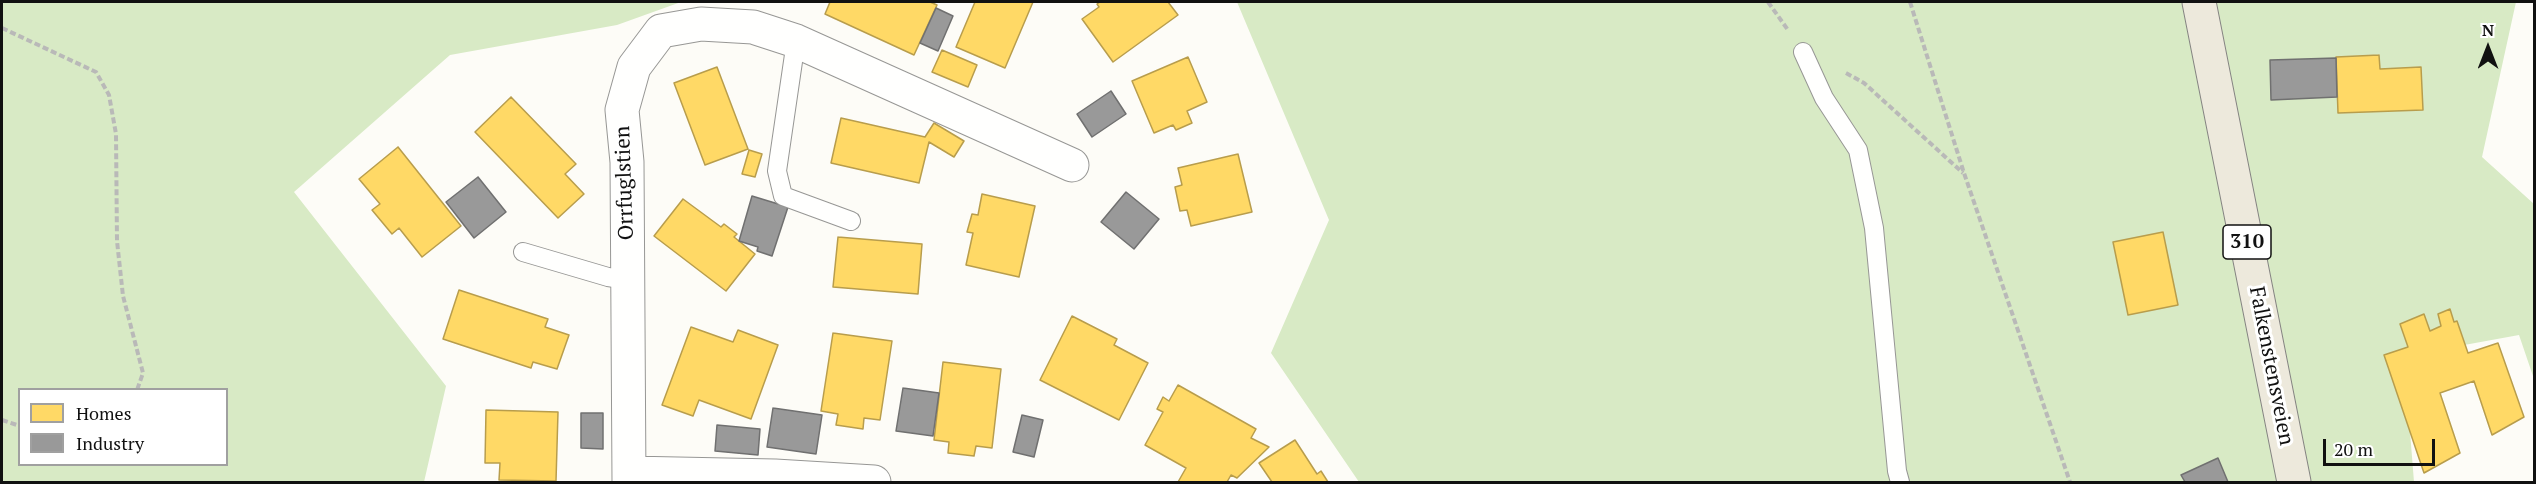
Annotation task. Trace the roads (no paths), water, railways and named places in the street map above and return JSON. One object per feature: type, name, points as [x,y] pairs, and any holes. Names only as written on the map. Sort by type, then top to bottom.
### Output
[{"type":"main road","name":"Falkenstensveien","points":[[2199,2],[2294,483]]},
{"type":"street","name":"Orrfuglstien","points":[[629,478],[627,162],[622,110],[634,67],[661,31],[701,24],[753,27],[796,41],[1072,165]]},
{"type":"street","points":[[629,478],[774,476],[874,483]]},
{"type":"lane","points":[[796,41],[777,171],[783,195],[851,220]]},
{"type":"lane","points":[[1803,52],[1824,98],[1858,150],[1874,228],[1900,483]]},
{"type":"lane","points":[[523,252],[608,277],[628,280]]}]
